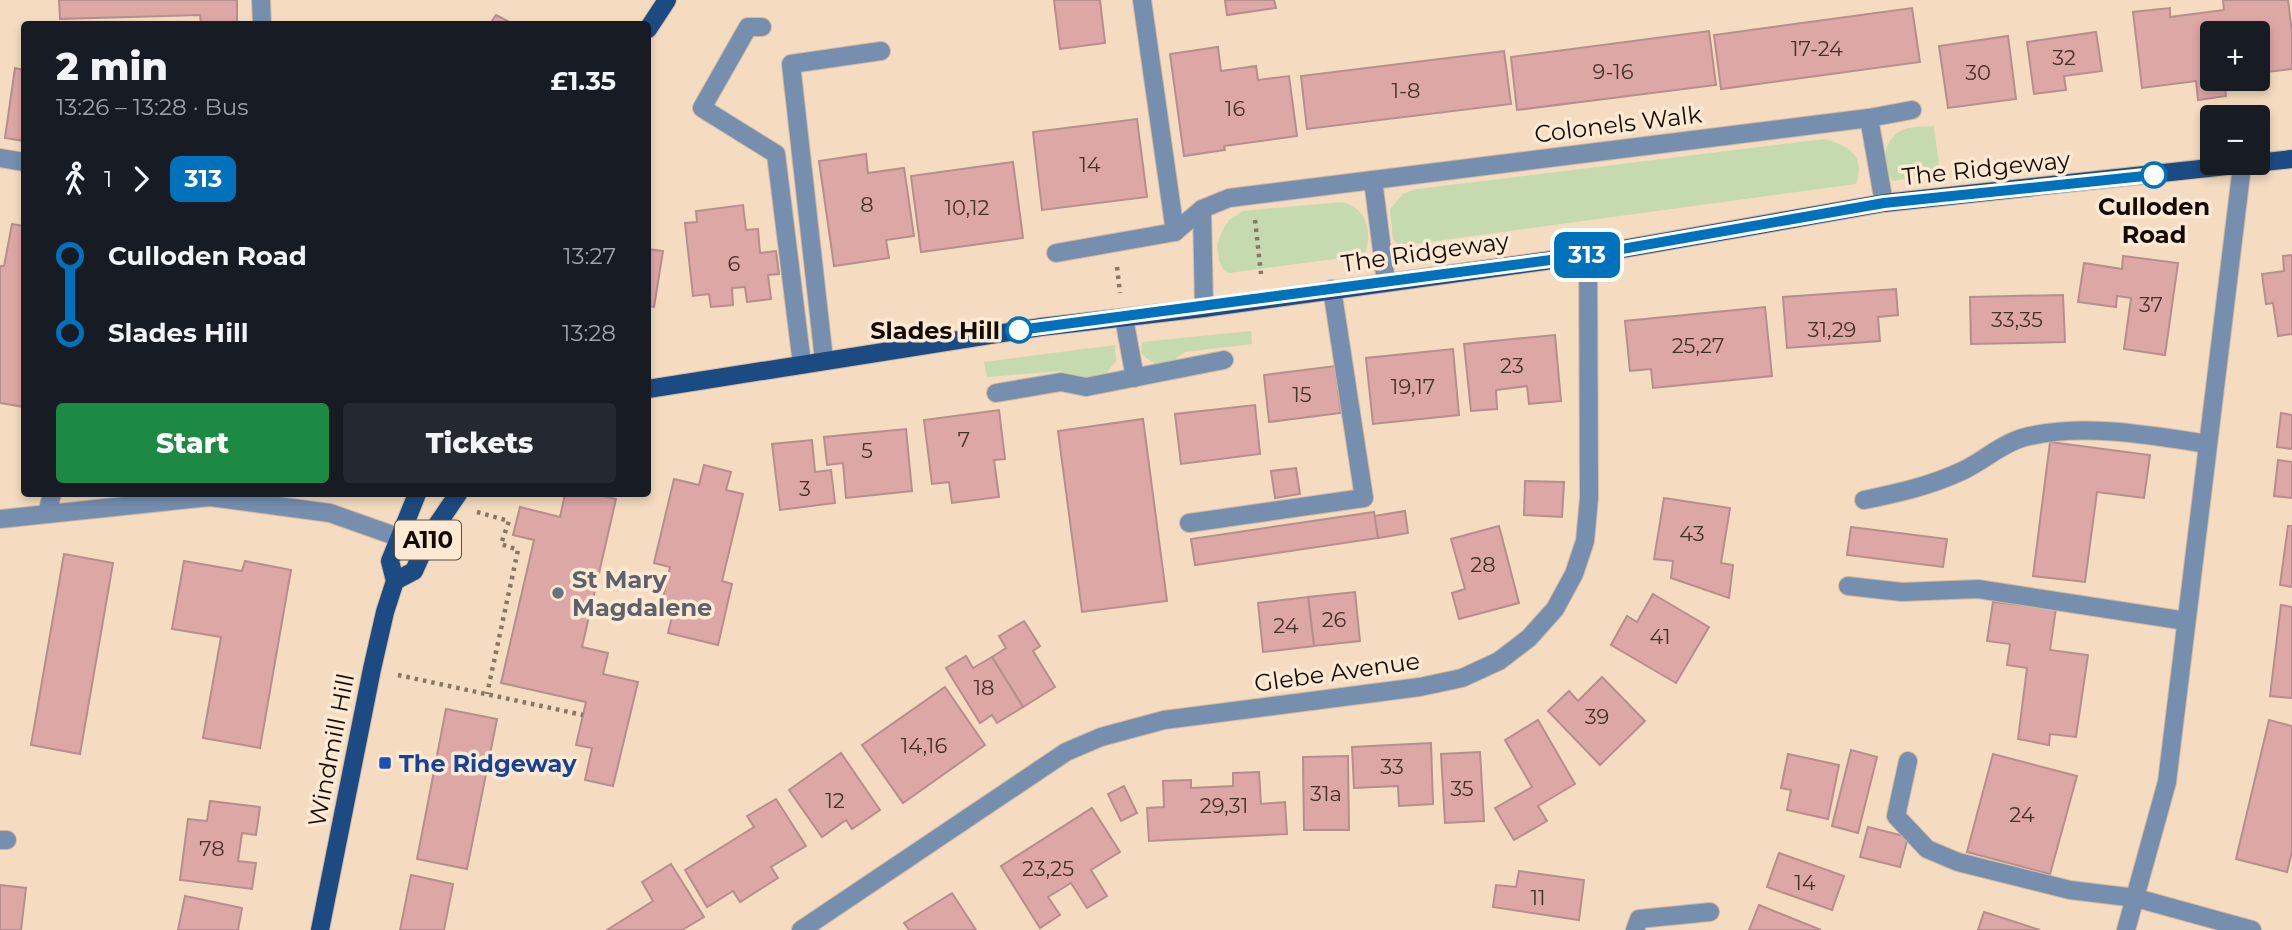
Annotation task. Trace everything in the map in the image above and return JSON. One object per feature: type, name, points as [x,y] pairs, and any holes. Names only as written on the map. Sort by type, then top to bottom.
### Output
[{"type":"main road","points":[[651,24],[667,0]]},
{"type":"main road","name":"The Ridgeway","points":[[2270,162],[2292,159]]},
{"type":"main road","name":"The Ridgeway","points":[[651,389],[1041,327],[1588,255],[1884,203],[2200,170]]},
{"type":"main road","name":"Windmill Hill","points":[[320,930],[372,669],[395,581],[390,561],[415,497]]},
{"type":"main road","name":"A110","points":[[395,581],[414,571],[430,535],[456,497]]},
{"type":"street","points":[[261,0],[262,21]]},
{"type":"street","points":[[1142,0],[1175,232]]},
{"type":"street","points":[[762,27],[748,27],[702,108],[776,154],[802,364]]},
{"type":"street","points":[[824,360],[791,64],[881,51]]},
{"type":"street","name":"Colonels Walk","points":[[1056,253],[1175,232],[1202,209],[1229,198],[1869,118],[1912,110]]},
{"type":"street","points":[[1869,118],[1884,203]]},
{"type":"street","points":[[0,158],[21,162]]},
{"type":"street","points":[[2126,930],[2167,782],[2241,175]]},
{"type":"street","points":[[1373,180],[1386,282]]},
{"type":"street","points":[[1202,209],[1204,307]]},
{"type":"street","name":"Glebe Avenue","points":[[801,930],[1066,752],[1101,737],[1164,720],[1420,687],[1462,678],[1499,661],[1529,638],[1555,609],[1574,574],[1585,541],[1589,498],[1588,255]]},
{"type":"street","points":[[1189,523],[1364,498],[1332,289]]},
{"type":"street","points":[[1124,318],[1135,378]]},
{"type":"street","points":[[996,393],[1061,382],[1086,387],[1224,360]]},
{"type":"street","points":[[1864,500],[1912,491],[1962,471],[2020,438],[2063,429],[2208,444]]},
{"type":"street","points":[[47,514],[51,497]]},
{"type":"street","points":[[0,519],[131,500],[210,497],[330,513],[398,537]]},
{"type":"street","points":[[1848,586],[1902,592],[1978,589],[2186,621]]},
{"type":"street","points":[[1908,761],[1896,816],[1927,849],[1958,862],[2070,890],[2136,898],[2252,930]]},
{"type":"street","points":[[1635,930],[1639,919],[1710,912]]},
{"type":"path","points":[[1252,195],[1263,299]]},
{"type":"path","points":[[1114,244],[1124,318]]},
{"type":"path","points":[[477,512],[516,522]]},
{"type":"path","points":[[487,694],[518,550],[501,544],[509,521]]},
{"type":"path","points":[[398,675],[583,715]]},
{"type":"green space","points":[[1934,126],[1940,173],[1893,181],[1885,159],[1892,139],[1905,129]]},
{"type":"green space","points":[[1825,139],[1848,149],[1857,159],[1859,174],[1856,184],[1399,246],[1393,239],[1390,209],[1403,194],[1417,189]]},
{"type":"green space","points":[[1342,202],[1358,210],[1366,222],[1368,238],[1365,255],[1229,273],[1223,269],[1217,245],[1229,220],[1243,211]]},
{"type":"green space","points":[[1251,331],[1252,344],[1185,352],[1170,363],[1159,366],[1141,352],[1142,342]]},
{"type":"green space","points":[[1115,345],[1116,361],[1104,376],[1085,377],[1060,371],[987,377],[984,362]]},
{"type":"building","points":[[59,0],[237,0],[237,21],[201,21],[200,15],[60,19]]},
{"type":"building","points":[[1054,0],[1100,0],[1105,43],[1060,49]]},
{"type":"building","points":[[1225,0],[1274,0],[1276,8],[1227,15]]},
{"type":"building","points":[[2223,0],[2288,0],[2292,32],[2292,69],[2270,72],[2270,21],[2200,21],[2200,91],[2225,91],[2226,96],[2198,100],[2196,81],[2142,88],[2133,12],[2170,8],[2170,17],[2224,10]]},
{"type":"building","points":[[1912,8],[1920,62],[1721,89],[1714,35]]},
{"type":"building","points":[[496,15],[507,21],[492,21]]},
{"type":"building","points":[[1709,31],[1716,85],[1517,110],[1511,57]]},
{"type":"building","points":[[2096,32],[2102,71],[2064,76],[2066,90],[2034,94],[2027,42]]},
{"type":"building","points":[[2008,36],[2016,99],[1948,108],[1939,46]]},
{"type":"building","points":[[1218,47],[1221,71],[1256,66],[1258,80],[1289,76],[1297,136],[1224,146],[1225,150],[1184,156],[1170,54]]},
{"type":"building","points":[[1504,51],[1511,104],[1307,129],[1301,76]]},
{"type":"building","points":[[15,68],[21,69],[21,141],[5,138]]},
{"type":"building","points":[[1137,119],[1147,197],[1042,210],[1033,132]]},
{"type":"building","points":[[866,154],[868,173],[904,168],[914,236],[886,240],[889,258],[834,266],[819,161]]},
{"type":"building","points":[[1013,162],[1023,238],[921,252],[911,176]]},
{"type":"building","points":[[743,205],[746,230],[758,229],[760,253],[776,251],[779,274],[768,275],[771,299],[747,302],[745,287],[732,288],[733,305],[711,307],[709,294],[693,296],[685,223],[697,222],[696,211]]},
{"type":"building","points":[[12,224],[21,226],[21,406],[0,403],[0,266],[4,266]]},
{"type":"building","points":[[651,249],[663,251],[654,307],[651,306]]},
{"type":"building","points":[[2292,255],[2292,334],[2278,336],[2273,303],[2266,304],[2262,274],[2284,271],[2283,256]]},
{"type":"building","points":[[2123,256],[2178,263],[2165,355],[2124,349],[2131,298],[2117,296],[2116,307],[2078,302],[2084,263],[2122,269]]},
{"type":"building","points":[[1896,289],[1898,315],[1878,317],[1880,341],[1787,348],[1783,297]]},
{"type":"building","points":[[2063,295],[2065,342],[1971,344],[1970,297]]},
{"type":"building","points":[[1765,307],[1772,376],[1653,388],[1651,369],[1630,371],[1625,321]]},
{"type":"building","points":[[1555,335],[1561,401],[1529,404],[1527,386],[1496,390],[1497,409],[1471,411],[1464,344]]},
{"type":"building","points":[[1453,349],[1459,415],[1373,424],[1366,358]]},
{"type":"building","points":[[1335,366],[1341,413],[1269,422],[1264,375]]},
{"type":"building","points":[[1255,405],[1260,454],[1181,464],[1175,414]]},
{"type":"building","points":[[999,410],[1005,459],[994,460],[999,497],[952,503],[949,482],[932,484],[924,420]]},
{"type":"building","points":[[2281,413],[2292,415],[2292,449],[2277,447]]},
{"type":"building","points":[[1143,419],[1167,601],[1082,612],[1058,431]]},
{"type":"building","points":[[906,429],[912,491],[846,498],[843,463],[827,465],[824,437]]},
{"type":"building","points":[[812,440],[815,472],[831,470],[835,503],[780,510],[772,444]]},
{"type":"building","points":[[2050,442],[2150,455],[2144,498],[2097,492],[2085,582],[2033,576]]},
{"type":"building","points":[[2278,460],[2292,462],[2292,498],[2274,496]]},
{"type":"building","points":[[704,465],[731,472],[726,490],[743,494],[722,581],[732,584],[718,645],[668,633],[674,609],[661,606],[670,567],[654,563],[674,479],[699,485]]},
{"type":"building","points":[[1296,468],[1300,494],[1275,498],[1271,471]]},
{"type":"building","points":[[1525,481],[1564,482],[1562,517],[1524,515]]},
{"type":"building","name":"St Mary Magdalene","points":[[564,497],[616,499],[582,647],[608,653],[603,674],[638,682],[613,786],[585,780],[592,748],[576,745],[586,702],[501,683],[534,540],[513,535],[520,507],[560,517]]},
{"type":"building","points":[[1664,498],[1730,508],[1721,563],[1733,565],[1729,598],[1671,578],[1673,561],[1654,559]]},
{"type":"building","points":[[1405,511],[1408,533],[1378,538],[1374,516]]},
{"type":"building","points":[[1374,512],[1378,538],[1195,565],[1191,539]]},
{"type":"building","points":[[1499,526],[1519,603],[1459,619],[1452,593],[1465,589],[1451,539]]},
{"type":"building","points":[[2288,526],[2292,526],[2292,587],[2280,585]]},
{"type":"building","points":[[1851,527],[1947,539],[1943,567],[1847,555]]},
{"type":"building","points":[[64,554],[113,563],[80,754],[31,745]]},
{"type":"building","points":[[184,561],[242,571],[245,561],[291,570],[260,748],[203,738],[221,637],[172,629]]},
{"type":"building","points":[[1355,592],[1360,641],[1314,646],[1308,597]]},
{"type":"building","points":[[1653,594],[1709,627],[1676,683],[1611,645],[1627,616],[1637,622]]},
{"type":"building","points":[[1308,597],[1314,646],[1263,652],[1258,603]]},
{"type":"building","points":[[1993,602],[2056,608],[2050,650],[2088,655],[2076,737],[2050,734],[2049,745],[2018,739],[2027,668],[2007,665],[2010,644],[1987,641]]},
{"type":"building","points":[[2281,605],[2292,607],[2292,698],[2270,696]]},
{"type":"building","points":[[1024,621],[1040,646],[1033,651],[1055,687],[1023,707],[992,657],[1006,648],[999,636]]},
{"type":"building","points":[[966,656],[973,668],[992,657],[1023,707],[997,723],[992,715],[980,723],[946,668]]},
{"type":"building","points":[[1602,677],[1645,721],[1600,765],[1548,711],[1569,691],[1578,701]]},
{"type":"building","points":[[945,687],[985,745],[903,803],[862,745]]},
{"type":"building","points":[[446,709],[497,719],[467,869],[417,859]]},
{"type":"building","points":[[1538,720],[1575,784],[1538,806],[1547,821],[1514,840],[1495,808],[1532,787],[1505,740]]},
{"type":"building","points":[[2269,720],[2292,726],[2292,852],[2287,872],[2236,859]]},
{"type":"building","points":[[1431,743],[1433,804],[1399,806],[1398,786],[1354,788],[1352,747]]},
{"type":"building","points":[[1851,750],[1877,757],[1858,833],[1832,826]]},
{"type":"building","points":[[1480,752],[1484,821],[1445,823],[1441,754]]},
{"type":"building","points":[[841,753],[880,810],[852,829],[846,820],[822,837],[789,790]]},
{"type":"building","points":[[1788,754],[1839,765],[1828,819],[1787,810],[1791,790],[1781,788]]},
{"type":"building","points":[[1993,754],[2077,776],[2050,874],[1967,852]]},
{"type":"building","points":[[1348,756],[1349,830],[1304,830],[1303,757]]},
{"type":"building","points":[[1259,772],[1261,804],[1285,802],[1287,834],[1149,841],[1147,808],[1164,807],[1163,781],[1191,780],[1191,788],[1233,786],[1233,773]]},
{"type":"building","points":[[1124,786],[1137,813],[1121,821],[1108,794]]},
{"type":"building","points":[[776,799],[806,846],[771,867],[778,878],[740,902],[733,891],[707,907],[685,870],[754,827],[747,816]]},
{"type":"building","points":[[210,801],[260,807],[256,835],[242,833],[238,861],[256,863],[252,889],[180,880],[188,819],[207,821]]},
{"type":"building","points":[[1092,808],[1120,852],[1091,870],[1107,896],[1087,908],[1071,883],[1048,897],[1060,915],[1040,928],[1001,866]]},
{"type":"building","points":[[1868,827],[1908,837],[1900,867],[1860,857]]},
{"type":"building","points":[[1779,853],[1844,876],[1832,910],[1767,887]]},
{"type":"building","points":[[671,864],[704,917],[682,930],[607,930],[653,901],[642,882]]},
{"type":"building","points":[[1519,871],[1584,880],[1579,920],[1493,907],[1496,885],[1516,887]]},
{"type":"building","points":[[411,875],[453,884],[444,930],[400,930]]},
{"type":"building","points":[[0,885],[26,888],[21,930],[0,930]]},
{"type":"building","points":[[952,893],[976,930],[909,930],[904,923]]},
{"type":"building","points":[[185,896],[242,908],[238,930],[178,930]]},
{"type":"building","points":[[1759,905],[1821,930],[1749,930]]},
{"type":"building","points":[[1984,912],[2040,930],[1978,930]]},
{"type":"bus line","name":"313","points":[[1019,330],[1588,255],[1884,203],[2154,175]]},
{"type":"place","name":"Culloden Road","points":[[2154,175]]},
{"type":"place","name":"Slades Hill","points":[[1019,330]]},
{"type":"place","name":"St Mary Magdalene","points":[[558,593]]},
{"type":"place","name":"The Ridgeway","points":[[385,763]]}]
